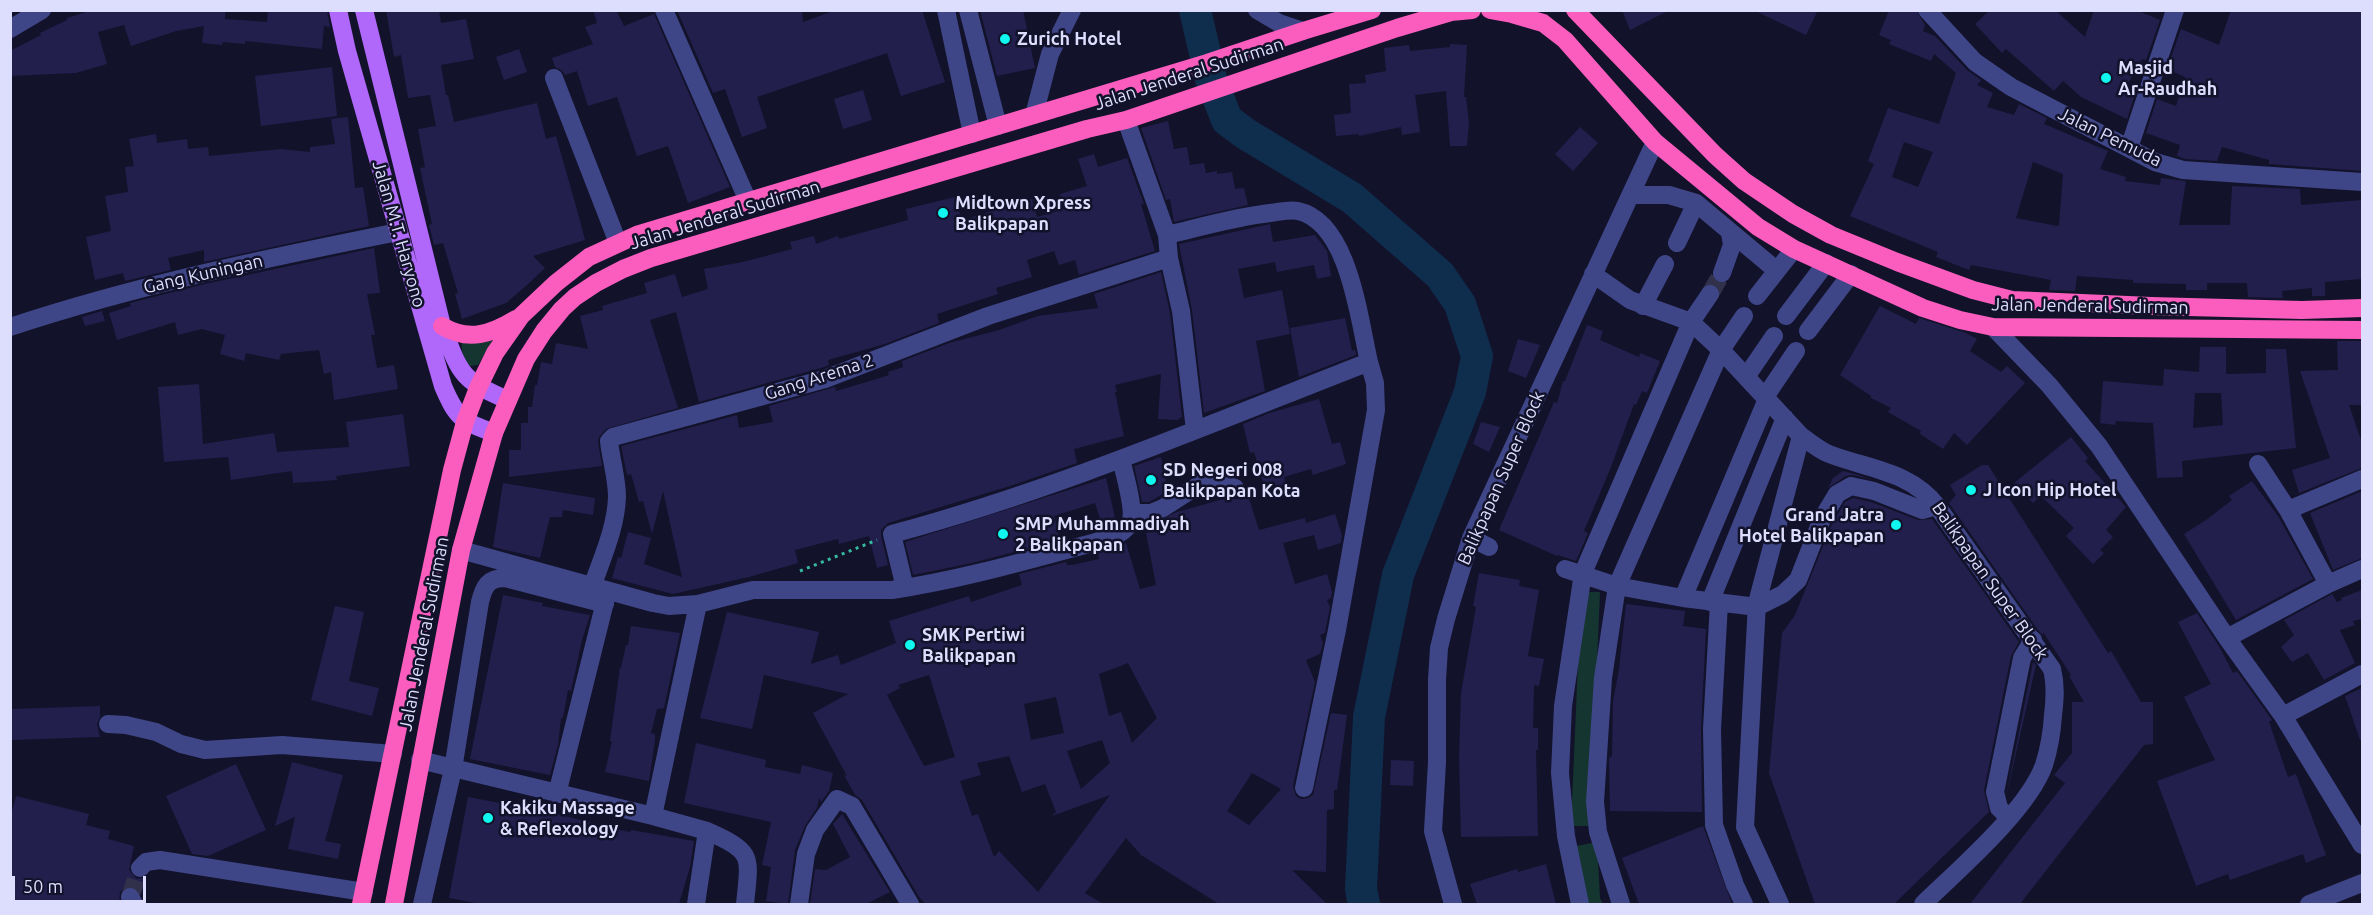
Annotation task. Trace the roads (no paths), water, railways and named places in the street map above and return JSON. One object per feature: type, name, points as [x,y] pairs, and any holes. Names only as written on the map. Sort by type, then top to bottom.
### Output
[{"type":"highway","name":"Jalan Jenderal Sudirman","points":[[362,898],[452,470],[465,422],[495,353],[521,316],[556,283],[589,257],[639,234],[1034,116],[1372,10]]},
{"type":"highway","name":"Jalan Jenderal Sudirman","points":[[394,902],[461,550],[494,433],[526,359],[544,331],[575,297],[623,269],[708,241],[1076,132],[1126,120],[1397,28],[1451,12],[1472,10]]},
{"type":"highway","name":"Jalan Jenderal Sudirman","points":[[1490,10],[1543,23],[1565,40],[1655,142],[1747,219],[1794,249],[1923,308],[1960,320],[1993,327],[2362,330]]},
{"type":"highway","name":"Jalan Jenderal Sudirman","points":[[1575,10],[1715,155],[1744,181],[1793,214],[1831,235],[1897,262],[1973,290],[2012,300],[2302,310],[2362,308]]},
{"type":"highway","points":[[442,326],[453,332],[474,336],[493,332],[521,316]]},
{"type":"main road","name":"Jalan M.T. Haryono","points":[[338,10],[347,51],[443,386],[450,403],[465,422]]},
{"type":"main road","name":"Jalan M.T. Haryono","points":[[364,10],[442,326],[458,368],[478,388],[508,400]]},
{"type":"main road","points":[[465,422],[494,433]]},
{"type":"street","points":[[10,29],[42,10]]},
{"type":"street","points":[[664,10],[748,201]]},
{"type":"street","points":[[946,10],[972,134]]},
{"type":"street","points":[[968,10],[998,126]]},
{"type":"street","points":[[1034,116],[1050,54],[1072,10]]},
{"type":"street","points":[[1257,10],[1279,23],[1303,31]]},
{"type":"street","name":"Jalan Pemuda","points":[[1927,10],[1975,62],[2011,87],[2156,162],[2183,170],[2362,182]]},
{"type":"street","points":[[2129,148],[2175,10]]},
{"type":"street","points":[[554,78],[618,243]]},
{"type":"street","points":[[1126,120],[1167,235],[1169,258],[1181,311],[1195,430]]},
{"type":"street","name":"Balikpapan Super Block","points":[[1453,904],[1448,861],[1433,831],[1439,648],[1449,608],[1471,538],[1655,142]]},
{"type":"street","points":[[1631,195],[1669,195],[1696,203],[1776,270]]},
{"type":"street","points":[[1677,243],[1696,203]]},
{"type":"street","points":[[1167,235],[1248,216],[1290,210],[1309,215],[1333,236],[1351,286],[1375,383],[1376,410],[1337,630],[1304,788]]},
{"type":"street","points":[[1730,233],[1747,219]]},
{"type":"street","name":"Gang Kuningan","points":[[10,327],[153,285],[250,262],[398,232]]},
{"type":"street","points":[[1722,273],[1732,245],[1730,233]]},
{"type":"street","points":[[1757,296],[1794,249]]},
{"type":"street","name":"Gang Arema 2","points":[[601,594],[617,495],[609,441],[613,437],[825,379],[988,316],[1169,258]]},
{"type":"street","points":[[1786,316],[1826,263]]},
{"type":"street","points":[[1643,306],[1665,264]]},
{"type":"street","name":"Balikpapan Super Block","points":[[1593,274],[1619,294],[1643,306],[1691,322],[1721,350],[1802,436],[1829,454],[1865,464],[1916,485],[1928,493],[2052,669],[2055,699],[2051,735],[2043,767],[2027,795],[1991,838],[1923,904]]},
{"type":"street","points":[[1808,331],[1851,274]]},
{"type":"street","points":[[1580,904],[1560,837],[1560,773],[1563,706],[1583,573],[1691,322],[1710,294]]},
{"type":"street","points":[[1621,904],[1601,832],[1595,775],[1603,678],[1617,586],[1721,350],[1744,316]]},
{"type":"street","points":[[1993,327],[2049,385],[2099,446],[2227,638],[2283,716],[2362,845]]},
{"type":"street","points":[[1746,377],[1774,336]]},
{"type":"street","points":[[1683,598],[1766,398],[1796,351]]},
{"type":"street","points":[[905,588],[892,534],[1014,498],[1122,459],[1369,362]]},
{"type":"street","points":[[1744,904],[1711,825],[1714,602],[1785,418]]},
{"type":"street","points":[[1780,904],[1745,827],[1757,608],[1802,436]]},
{"type":"street","points":[[394,902],[421,904],[453,769],[480,602],[488,582],[506,578],[669,606],[698,604],[753,590],[892,590],[941,582],[1112,538],[1130,523],[1132,513],[1122,459]]},
{"type":"street","points":[[2258,464],[2288,510],[2328,584]]},
{"type":"street","points":[[2288,510],[2362,479]]},
{"type":"street","points":[[1132,513],[1151,513],[1163,508],[1202,483],[1215,483],[1235,488]]},
{"type":"street","points":[[1565,568],[1617,586],[1757,608],[1783,594],[1798,580],[1821,519],[1837,494],[1851,486],[1874,491],[1922,510],[1937,506]]},
{"type":"street","points":[[1471,538],[1488,547]]},
{"type":"street","points":[[461,550],[601,594]]},
{"type":"street","points":[[2227,638],[2328,584],[2362,569]]},
{"type":"street","points":[[557,794],[601,594]]},
{"type":"street","points":[[653,816],[698,604]]},
{"type":"street","points":[[2008,817],[1999,808],[1995,792],[2022,658],[2033,640]]},
{"type":"street","points":[[2283,716],[2362,674]]},
{"type":"street","points":[[108,724],[126,725],[156,732],[181,744],[205,750],[282,745],[393,754]]},
{"type":"street","points":[[420,760],[707,831],[736,844],[746,854],[749,868],[745,904]]},
{"type":"street","points":[[799,904],[806,854],[816,830],[837,799],[852,806],[910,904]]},
{"type":"street","points":[[1711,825],[1745,827]]},
{"type":"street","points":[[696,904],[707,831]]},
{"type":"street","points":[[1560,837],[1601,832]]},
{"type":"street","points":[[146,865],[198,865],[362,898]]},
{"type":"street","points":[[2309,904],[2362,883]]},
{"type":"waterway","points":[[1195,10],[1211,79],[1227,120],[1246,134],[1352,198],[1440,275],[1460,304],[1477,356],[1470,392],[1398,575],[1369,717],[1361,889],[1364,904]]},
{"type":"tunnel","points":[[1710,294],[1722,273]]},
{"type":"tunnel","points":[[130,897],[140,868]]},
{"type":"place","name":"Zurich Hotel","points":[[1005,39]]},
{"type":"place","name":"Masjid Ar-Raudhah","points":[[2106,78]]},
{"type":"place","name":"Midtown Xpress Balikpapan","points":[[943,213]]},
{"type":"place","name":"SD Negeri 008 Balikpapan Kota","points":[[1151,480]]},
{"type":"place","name":"J Icon Hip Hotel","points":[[1971,490]]},
{"type":"place","name":"Grand Jatra Hotel Balikpapan","points":[[1896,525]]},
{"type":"place","name":"SMP Muhammadiyah 2 Balikpapan","points":[[1003,534]]},
{"type":"place","name":"SMK Pertiwi Balikpapan","points":[[910,645]]},
{"type":"place","name":"Kakiku Massage & Reflexology","points":[[488,818]]}]
